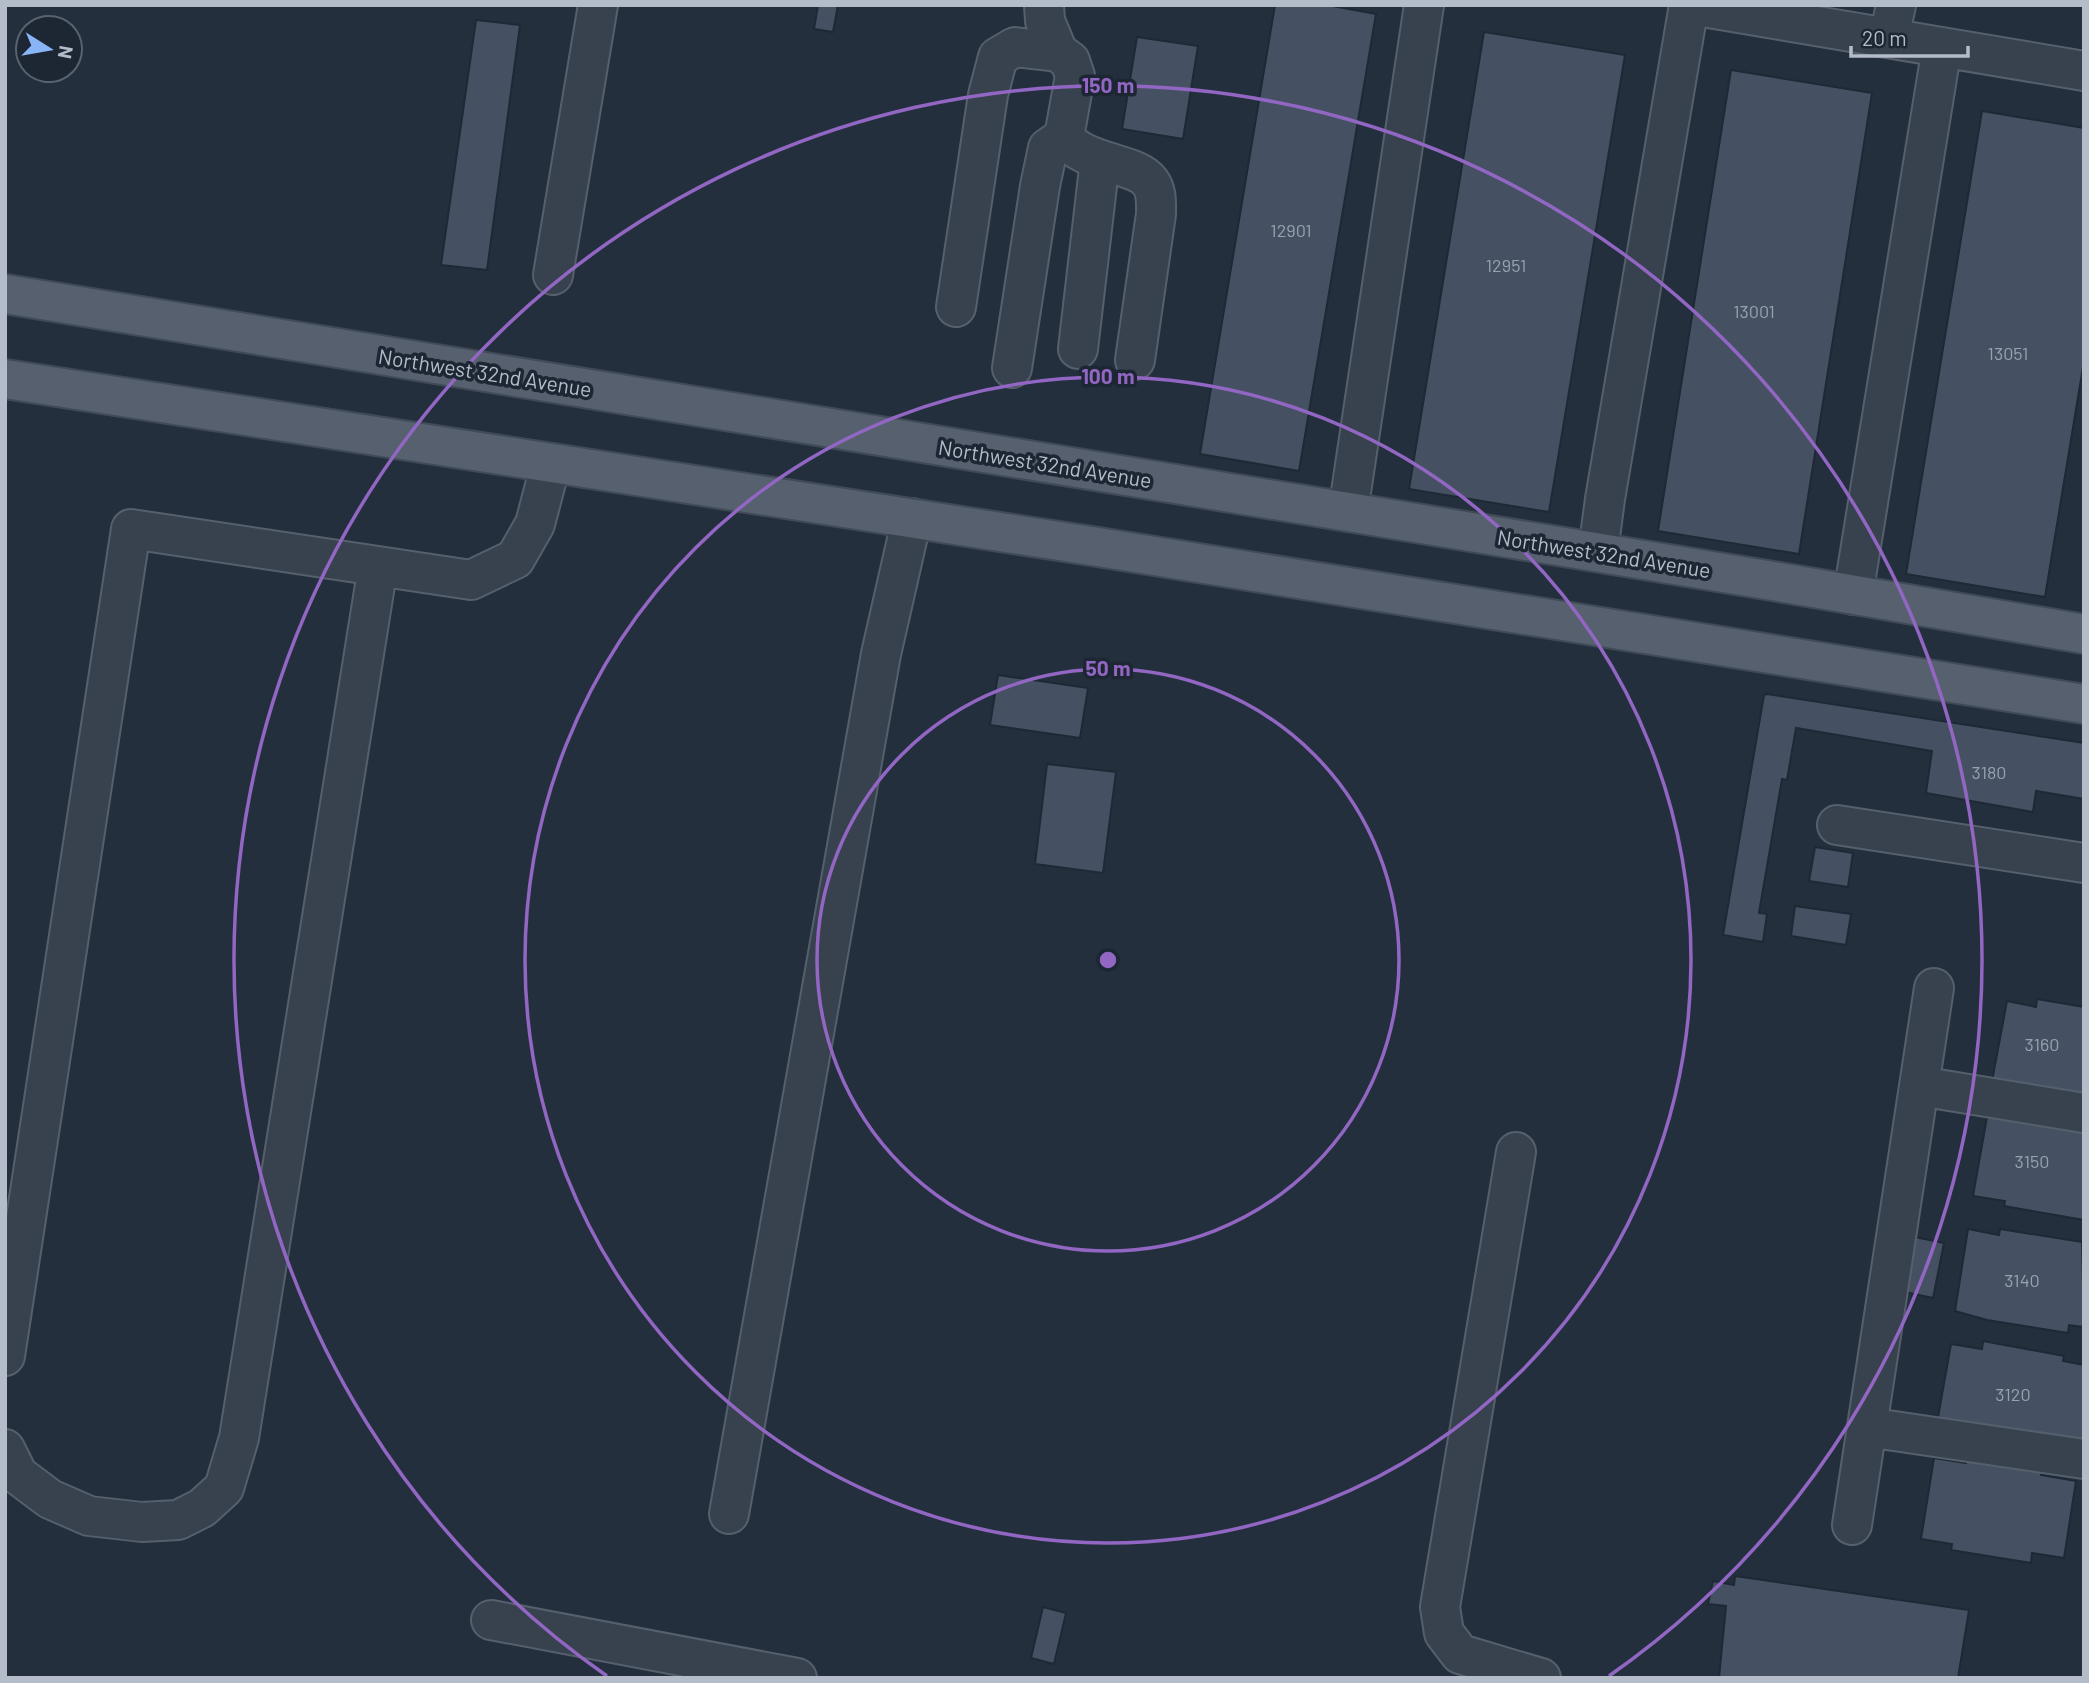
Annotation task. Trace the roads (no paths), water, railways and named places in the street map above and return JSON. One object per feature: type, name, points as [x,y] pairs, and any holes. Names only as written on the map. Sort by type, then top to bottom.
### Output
[{"type":"main road","name":"Northwest 32nd Avenue","points":[[5,294],[1598,552],[2084,634]]},
{"type":"main road","points":[[5,379],[912,518],[2084,704]]},
{"type":"street","points":[[553,275],[598,5]]},
{"type":"street","points":[[1044,5],[1045,21],[1058,52]]},
{"type":"street","points":[[1348,512],[1424,5]]},
{"type":"street","points":[[1598,552],[1605,499],[1708,7],[1892,22],[1942,47],[2084,71]]},
{"type":"street","points":[[956,307],[988,95],[998,57],[1015,47],[1058,52],[1070,61],[1075,76],[1064,137],[1048,148],[1042,173],[1012,368]]},
{"type":"street","points":[[1853,595],[1942,47]]},
{"type":"street","points":[[1064,137],[1072,148],[1149,180],[1155,193],[1156,214],[1135,360]]},
{"type":"street","points":[[1078,349],[1100,160]]},
{"type":"street","points":[[5,1356],[131,529],[471,580],[515,559],[535,524],[551,463]]},
{"type":"street","points":[[729,1514],[881,654],[912,518]]},
{"type":"street","points":[[5,1449],[18,1475],[50,1499],[89,1516],[142,1522],[178,1520],[202,1508],[225,1488],[239,1438],[378,566]]},
{"type":"street","points":[[1837,825],[2084,863]]},
{"type":"street","points":[[1852,1525],[1934,988]]},
{"type":"street","points":[[1919,1086],[2084,1113]]},
{"type":"street","points":[[1516,1152],[1440,1607],[1444,1633],[1460,1654],[1541,1678]]},
{"type":"street","points":[[1867,1427],[2084,1459]]},
{"type":"street","points":[[491,1620],[752,1674],[797,1678]]}]
